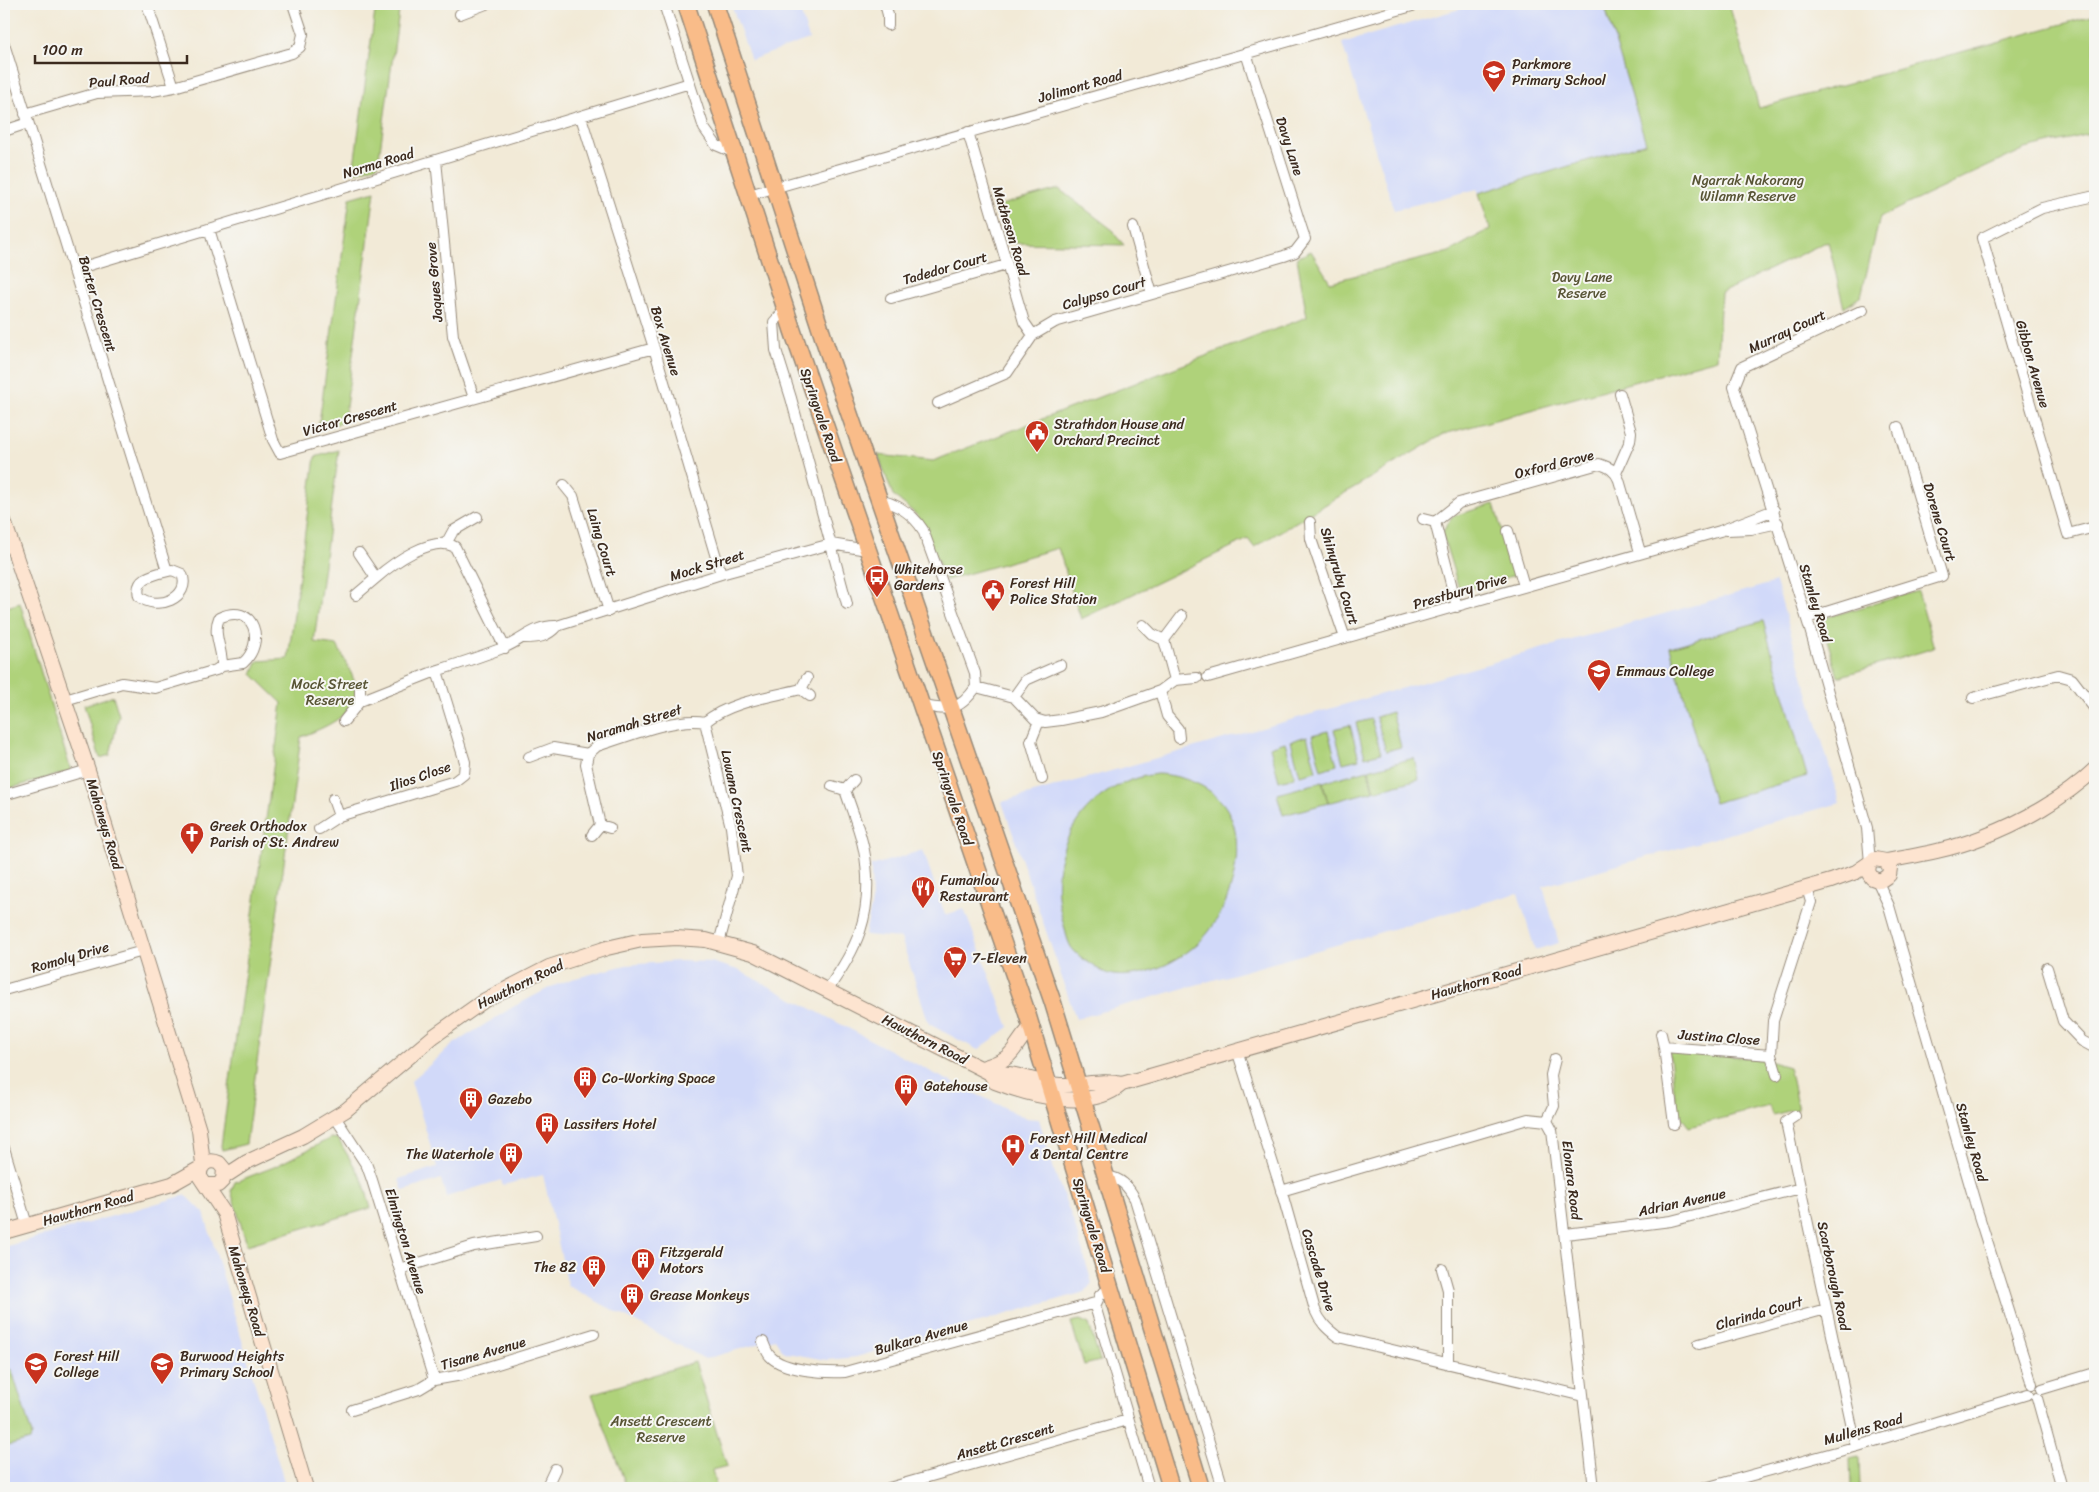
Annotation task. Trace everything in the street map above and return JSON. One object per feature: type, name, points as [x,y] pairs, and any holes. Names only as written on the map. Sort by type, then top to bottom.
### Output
[{"type":"highway","name":"Springvale Road","points":[[686,4],[785,310],[1052,1091],[1171,1488]]},
{"type":"highway","name":"Springvale Road","points":[[716,4],[826,346],[1042,969],[1200,1488]]},
{"type":"main road","name":"Mahoneys Road","points":[[4,521],[88,770],[210,1164]]},
{"type":"main road","name":"Hawthorn Road","points":[[224,1178],[247,1162],[295,1140],[335,1117],[356,1102],[448,1024],[485,1000],[541,971],[598,950],[642,940],[683,938],[720,943],[763,957],[986,1070],[995,1082],[1034,1095],[1052,1091],[1080,1092],[1112,1081],[1122,1084],[1807,888],[1831,882],[1858,879],[1883,872],[1928,853],[1983,837],[2024,817],[2094,774]]},
{"type":"main road","points":[[1870,864],[1868,872],[1883,872]]},
{"type":"main road","name":"Hawthorn Road","points":[[1831,882],[1870,864]]},
{"type":"main road","points":[[986,1070],[1010,1056],[1023,1035],[1031,1027]]},
{"type":"main road","name":"Hawthorn Road","points":[[4,1232],[172,1184],[210,1164],[247,1162]]},
{"type":"main road","points":[[210,1164],[224,1169],[224,1178],[214,1186],[205,1184],[200,1174],[210,1164]]},
{"type":"main road","name":"Mahoneys Road","points":[[224,1178],[224,1213]]},
{"type":"main road","name":"Hawthorn Road","points":[[172,1184],[205,1184]]},
{"type":"main road","name":"Mahoneys Road","points":[[205,1184],[224,1213],[306,1487]]},
{"type":"street","points":[[147,4],[174,87]]},
{"type":"street","name":"Paul Road","points":[[4,131],[27,119],[97,92],[152,90],[174,87],[292,53],[300,47],[303,34],[293,4]]},
{"type":"street","points":[[460,14],[486,4]]},
{"type":"street","points":[[664,4],[704,128],[708,136],[720,148],[734,153]]},
{"type":"street","points":[[885,4],[888,25]]},
{"type":"street","name":"Jolimont Road","points":[[748,195],[1419,4]]},
{"type":"street","name":"Barter Crescent","points":[[4,44],[166,571]]},
{"type":"street","name":"Davy Lane","points":[[1246,53],[1305,239],[1299,246]]},
{"type":"street","name":"Norma Road","points":[[73,270],[690,83]]},
{"type":"street","name":"Box Avenue","points":[[581,117],[654,348],[721,574]]},
{"type":"street","name":"Matheson Road","points":[[968,132],[1024,322],[1033,335]]},
{"type":"street","name":"Jaques Grove","points":[[436,160],[453,336],[474,398]]},
{"type":"street","name":"Gibbon Avenue","points":[[2095,196],[2042,208],[1982,238],[2068,534],[2095,527]]},
{"type":"street","points":[[1133,227],[1152,294]]},
{"type":"street","name":"Victor Crescent","points":[[209,229],[273,440],[280,453],[654,348]]},
{"type":"street","name":"Calypso Court","points":[[938,402],[1007,373],[1033,335],[1048,325],[1062,319],[1284,256],[1295,252],[1299,246]]},
{"type":"street","name":"Tadedor Court","points":[[891,298],[1006,265]]},
{"type":"street","name":"Springvale Road","points":[[785,310],[774,322],[775,346],[847,604]]},
{"type":"street","name":"Murray Court","points":[[1734,387],[1742,367],[1863,310]]},
{"type":"street","name":"Stanley Road","points":[[1734,387],[1807,618],[1867,828],[1883,872],[1889,906],[1978,1213],[2035,1391],[2062,1488]]},
{"type":"street","points":[[1620,394],[1631,432],[1630,440],[1616,473],[1640,552]]},
{"type":"street","name":"Dorene Court","points":[[1807,618],[1942,576],[1898,427]]},
{"type":"street","name":"Oxford Grove","points":[[1435,522],[1449,509],[1459,503],[1599,464],[1608,467],[1616,473]]},
{"type":"street","name":"Laing Court","points":[[564,485],[573,496],[609,611]]},
{"type":"street","points":[[879,500],[892,503],[911,514],[924,530],[975,673],[976,687],[964,702],[951,709],[941,710],[921,705]]},
{"type":"street","name":"Prestbury Drive","points":[[1208,677],[1720,530],[1774,510]]},
{"type":"street","points":[[446,542],[453,531],[477,517]]},
{"type":"street","points":[[1423,519],[1435,522],[1457,607]]},
{"type":"street","name":"Shinyruby Court","points":[[1310,522],[1311,539],[1345,638]]},
{"type":"street","name":"Prestbury Drive","points":[[1720,530],[1751,529],[1778,523]]},
{"type":"street","points":[[1508,531],[1524,586]]},
{"type":"street","points":[[356,595],[402,558],[432,545],[446,542],[455,547],[505,648]]},
{"type":"street","name":"Mock Street","points":[[360,701],[437,671],[505,648],[524,638],[538,638],[549,634],[557,626],[721,574],[831,544],[867,550]]},
{"type":"street","points":[[359,553],[376,578]]},
{"type":"street","points":[[172,570],[182,574],[184,585],[180,593],[171,600],[161,604],[152,604],[139,596],[137,589],[139,583],[144,578],[166,571],[172,570]]},
{"type":"street","points":[[64,700],[122,683],[155,688],[216,670],[222,666],[243,663],[252,652],[255,632],[252,622],[248,617],[239,614],[228,614],[219,618],[215,627],[223,657],[222,666]]},
{"type":"street","points":[[1164,640],[1182,616]]},
{"type":"street","points":[[1143,625],[1152,634],[1164,640],[1175,680]]},
{"type":"street","points":[[1014,697],[1026,680],[1060,665]]},
{"type":"street","name":"Ilios Close","points":[[319,829],[338,816],[455,781],[464,774],[465,762],[437,671]]},
{"type":"street","points":[[1973,698],[2058,675],[2072,679],[2095,709]]},
{"type":"street","points":[[706,722],[716,713],[801,688],[807,678]]},
{"type":"street","points":[[976,687],[1014,697],[1039,721],[1061,720],[1090,715],[1160,691],[1175,680],[1197,678]]},
{"type":"street","points":[[344,721],[360,701],[360,686]]},
{"type":"street","points":[[801,688],[810,696]]},
{"type":"street","points":[[1160,691],[1167,716],[1178,728],[1179,738]]},
{"type":"street","name":"Naramah Street","points":[[529,757],[553,748],[588,754],[597,746],[671,724],[694,720],[706,722]]},
{"type":"street","points":[[1039,721],[1031,742],[1042,779]]},
{"type":"street","name":"Lowana Crescent","points":[[706,722],[731,827],[737,876],[720,943]]},
{"type":"street","points":[[588,754],[586,764],[605,827],[592,835]]},
{"type":"street","points":[[4,795],[88,770]]},
{"type":"street","points":[[845,790],[854,780]]},
{"type":"street","points":[[832,786],[845,790]]},
{"type":"street","points":[[827,990],[860,936],[867,899],[866,863],[845,790]]},
{"type":"street","points":[[333,799],[338,816]]},
{"type":"street","name":"Stanley Road","points":[[1867,828],[1870,864]]},
{"type":"street","points":[[1777,1074],[1771,1055],[1773,1021],[1811,902],[1807,888]]},
{"type":"street","name":"Romoly Drive","points":[[4,990],[143,951]]},
{"type":"street","points":[[2047,968],[2063,1021],[2082,1041],[2095,1048]]},
{"type":"street","name":"Justina Close","points":[[1661,1034],[1674,1124]]},
{"type":"street","name":"Justina Close","points":[[1664,1047],[1771,1055]]},
{"type":"street","name":"Cascade Drive","points":[[1237,1050],[1281,1190],[1315,1310],[1324,1325],[1338,1337],[1583,1396]]},
{"type":"street","points":[[1281,1190],[1528,1119],[1547,1121],[1554,1106],[1551,1075],[1555,1059]]},
{"type":"street","name":"Scarborough Road","points":[[1795,1116],[1786,1122],[1856,1446]]},
{"type":"street","name":"Elmington Avenue","points":[[335,1117],[370,1173],[434,1380]]},
{"type":"street","name":"Elonara Road","points":[[1547,1121],[1552,1130],[1566,1234],[1594,1488]]},
{"type":"street","points":[[4,1148],[27,1225]]},
{"type":"street","name":"Springvale Road","points":[[1106,1176],[1119,1178],[1130,1189],[1136,1199],[1223,1488]]},
{"type":"street","name":"Adrian Avenue","points":[[1566,1234],[1671,1221],[1801,1188]]},
{"type":"street","points":[[400,1269],[474,1246],[536,1236]]},
{"type":"street","points":[[1442,1269],[1448,1290],[1448,1364]]},
{"type":"street","name":"Springvale Road","points":[[1095,1303],[1100,1295],[1111,1288]]},
{"type":"street","points":[[1095,1303],[1149,1488]]},
{"type":"street","name":"Bulkara Avenue","points":[[763,1342],[769,1355],[777,1362],[786,1366],[832,1373],[845,1372],[1095,1303]]},
{"type":"street","name":"Clarinda Court","points":[[1699,1344],[1826,1309]]},
{"type":"street","name":"Tisane Avenue","points":[[352,1410],[419,1389],[434,1380],[456,1377],[594,1334]]},
{"type":"street","name":"Mullens Road","points":[[1711,1487],[1856,1446],[2095,1373]]},
{"type":"street","name":"Ansett Crescent","points":[[889,1488],[1128,1420]]},
{"type":"street","points":[[546,1488],[555,1469]]},
{"type":"shaded area","points":[[731,4],[798,4],[809,39],[751,60]]},
{"type":"shaded area","name":"Parkmore Primary School","points":[[1477,4],[1604,4],[1646,143],[1479,193],[1477,189],[1394,210],[1342,43]]},
{"type":"shaded area","name":"Emmaus College","points":[[1776,582],[1840,803],[1543,886],[1559,943],[1535,950],[1518,893],[1076,1019],[1002,802]]},
{"type":"shaded area","points":[[923,850],[945,915],[964,909],[1009,1027],[978,1050],[929,1024],[901,938],[865,935],[872,902],[871,866]]},
{"type":"shaded area","points":[[679,961],[711,962],[738,970],[935,1074],[1026,1118],[1039,1119],[1092,1283],[1085,1292],[856,1357],[827,1360],[787,1353],[782,1350],[775,1339],[705,1359],[568,1286],[543,1175],[503,1185],[501,1180],[446,1197],[441,1179],[403,1191],[399,1179],[437,1167],[411,1081],[455,1043],[513,1007],[551,987],[572,979],[626,965]]},
{"type":"shaded area","name":"Burwood Heights Primary School","points":[[186,1195],[204,1213],[286,1488],[4,1488],[4,1247]]},
{"type":"green space","points":[[376,4],[400,4],[378,165],[353,173]]},
{"type":"green space","name":"Davy Lane Reserve","points":[[1604,4],[1729,4],[1759,108],[2095,15],[2095,133],[2025,149],[1880,217],[1861,296],[1844,308],[1828,241],[1721,293],[1717,359],[1444,434],[1254,547],[1248,539],[1081,619],[1058,548],[946,580],[918,516],[893,495],[878,455],[933,461],[1307,317],[1297,258],[1311,251],[1330,282],[1449,252],[1490,229],[1479,193],[1646,143]]},
{"type":"green space","points":[[1059,189],[1114,231],[1124,245],[1012,243],[1001,205]]},
{"type":"green space","points":[[375,191],[344,422],[318,430],[350,198]]},
{"type":"green space","name":"Mock Street Reserve","points":[[339,450],[314,642],[337,645],[348,666],[356,688],[350,707],[344,714],[328,725],[301,737],[246,1144],[222,1150],[221,1146],[282,703],[252,674],[258,661],[288,659],[315,457]]},
{"type":"green space","points":[[1494,504],[1515,575],[1460,592],[1442,533],[1453,516]]},
{"type":"green space","points":[[1918,591],[1934,648],[1838,677],[1821,619]]},
{"type":"green space","points":[[20,603],[71,771],[4,790],[4,608]]},
{"type":"green space","points":[[1763,621],[1807,776],[1714,803],[1670,647]]},
{"type":"green space","points":[[113,696],[119,715],[110,755],[100,758],[84,705]]},
{"type":"green space","points":[[1392,712],[1401,747],[1386,751],[1376,717]]},
{"type":"green space","points":[[1371,719],[1381,753],[1365,757],[1356,723]]},
{"type":"green space","points":[[1350,725],[1359,759],[1343,763],[1334,729]]},
{"type":"green space","points":[[1328,731],[1337,765],[1321,770],[1312,735]]},
{"type":"green space","points":[[1307,736],[1316,771],[1300,775],[1291,741]]},
{"type":"green space","points":[[1285,742],[1295,777],[1279,781],[1270,747]]},
{"type":"green space","points":[[1414,758],[1419,779],[1374,791],[1369,770]]},
{"type":"green space","points":[[1368,770],[1373,791],[1328,803],[1323,782]]},
{"type":"green space","points":[[1157,774],[1177,777],[1197,784],[1215,795],[1222,803],[1234,825],[1236,856],[1234,872],[1225,904],[1218,918],[1202,940],[1192,949],[1168,964],[1154,969],[1141,973],[1114,975],[1099,969],[1082,958],[1069,944],[1058,892],[1059,868],[1065,844],[1076,824],[1091,805],[1110,791],[1132,780]]},
{"type":"green space","points":[[1322,782],[1328,803],[1283,815],[1277,794]]},
{"type":"green space","points":[[1669,1050],[1761,1059],[1789,1067],[1798,1109],[1772,1115],[1769,1106],[1689,1127],[1677,1112]]},
{"type":"green space","points":[[331,1138],[338,1139],[363,1181],[371,1208],[247,1245],[231,1191],[235,1182],[274,1167]]},
{"type":"green space","points":[[1080,1320],[1089,1324],[1100,1361],[1084,1365],[1071,1322]]},
{"type":"green space","name":"Ansett Crescent Reserve","points":[[695,1362],[727,1466],[712,1470],[717,1488],[627,1488],[592,1394]]},
{"type":"green space","points":[[9,1368],[12,1371],[32,1435],[30,1440],[4,1447],[4,1375]]},
{"type":"green space","points":[[1859,1457],[1860,1488],[1851,1488],[1850,1459]]},
{"type":"place","name":"Parkmore Primary School","points":[[1494,93]]},
{"type":"place","name":"Strathdon House and Orchard Precinct","points":[[1037,453]]},
{"type":"place","name":"Whitehorse Gardens","points":[[877,598]]},
{"type":"place","name":"Forest Hill Police Station","points":[[993,612]]},
{"type":"place","name":"Emmaus College","points":[[1599,692]]},
{"type":"place","name":"Greek Orthodox Parish of St. Andrew","points":[[192,855]]},
{"type":"place","name":"Fumanlou Restaurant","points":[[923,909]]},
{"type":"place","name":"7-Eleven","points":[[955,979]]},
{"type":"place","name":"Co-Working Space","points":[[585,1099]]},
{"type":"place","name":"Gatehouse","points":[[906,1107]]},
{"type":"place","name":"Gazebo","points":[[471,1120]]},
{"type":"place","name":"Lassiters Hotel","points":[[547,1145]]},
{"type":"place","name":"Forest Hill Medical & Dental Centre","points":[[1013,1167]]},
{"type":"place","name":"The Waterhole","points":[[511,1175]]},
{"type":"place","name":"Fitzgerald Motors","points":[[643,1281]]},
{"type":"place","name":"The 82","points":[[594,1288]]},
{"type":"place","name":"Grease Monkeys","points":[[632,1316]]},
{"type":"place","name":"Forest Hill College","points":[[36,1385]]},
{"type":"place","name":"Burwood Heights Primary School","points":[[162,1385]]},
{"type":"park label","name":"Ngarrak Nakorang Wilamn Reserve","points":[[1748,188]]}]
